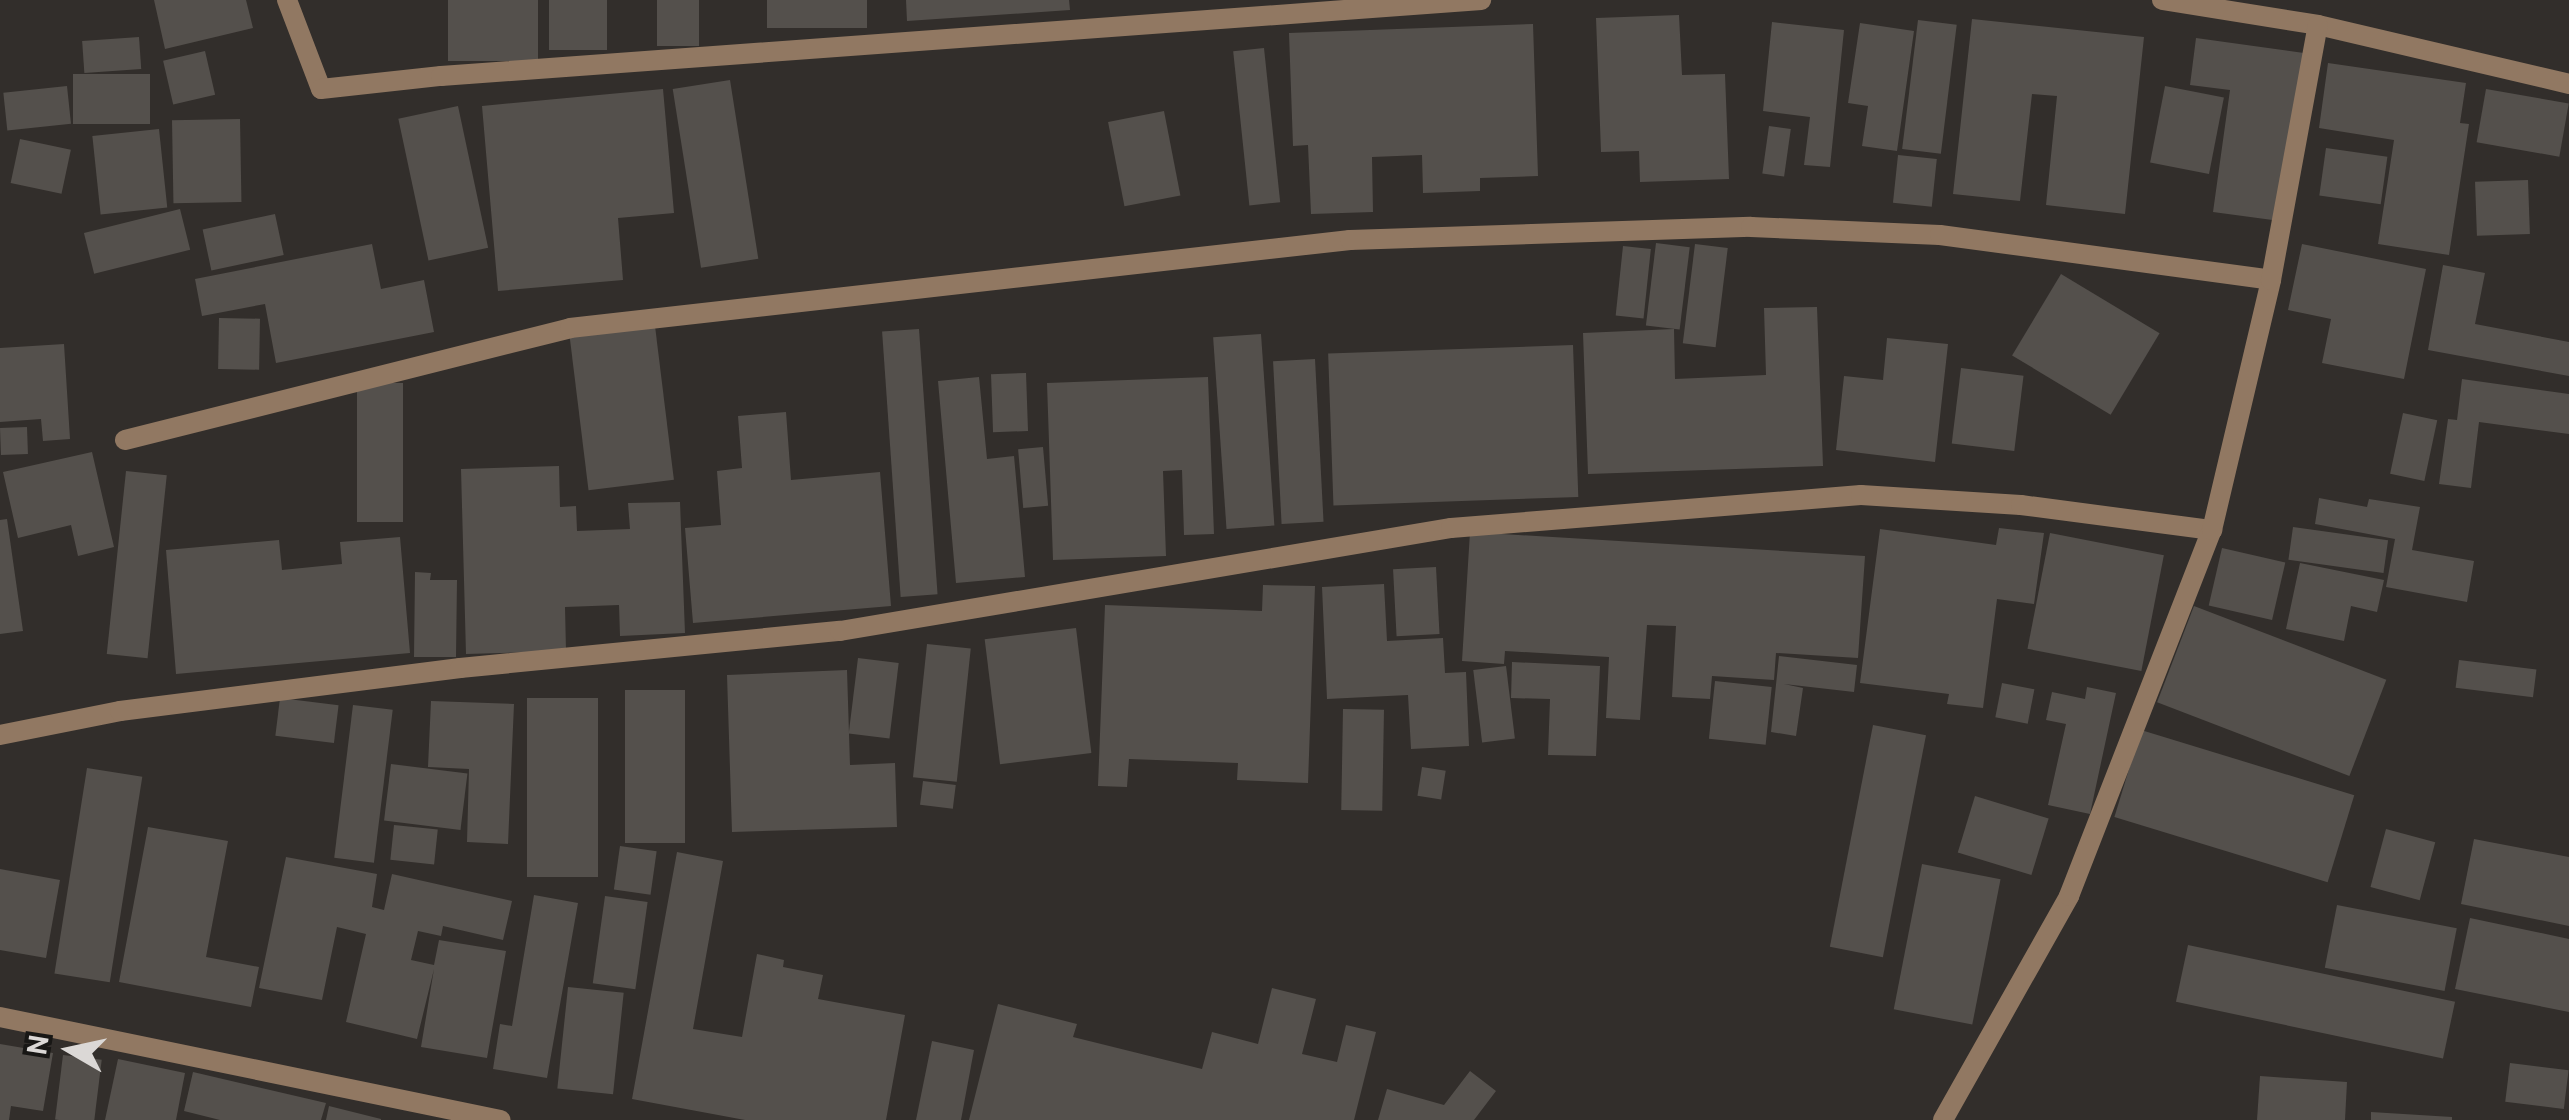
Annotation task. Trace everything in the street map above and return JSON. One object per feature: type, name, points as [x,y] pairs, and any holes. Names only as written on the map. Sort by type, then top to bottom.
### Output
[{"type":"street","points":[[287,0],[322,89],[460,74],[1481,0]]},
{"type":"street","points":[[2162,0],[2318,25],[2569,84]]},
{"type":"street","points":[[1942,1120],[2069,896],[2212,530],[2271,280],[2318,25]]},
{"type":"street","points":[[126,440],[570,328],[1350,240],[1750,227],[1902,233],[2271,280]]},
{"type":"street","points":[[0,734],[120,711],[460,668],[840,631],[1451,528],[1861,495],[2020,505],[2212,530]]},
{"type":"street","points":[[0,1018],[501,1120]]},
{"type":"building","points":[[154,0],[246,0],[253,28],[165,49]]},
{"type":"building","points":[[448,0],[538,0],[538,61],[448,61]]},
{"type":"building","points":[[549,0],[607,0],[607,50],[549,50]]},
{"type":"building","points":[[657,0],[699,0],[699,46],[657,46]]},
{"type":"building","points":[[767,0],[867,0],[867,28],[767,28]]},
{"type":"building","points":[[906,0],[1069,0],[1070,10],[907,21]]},
{"type":"building","points":[[1679,15],[1682,75],[1725,74],[1729,179],[1640,182],[1639,151],[1601,152],[1596,18]]},
{"type":"building","points":[[1972,19],[2144,37],[2125,214],[2046,205],[2057,96],[2032,94],[2020,201],[1953,194]]},
{"type":"building","points":[[1918,20],[1957,25],[1941,154],[1902,149]]},
{"type":"building","points":[[1772,22],[1844,30],[1830,167],[1804,165],[1810,117],[1763,111]]},
{"type":"building","points":[[1860,23],[1914,31],[1897,151],[1862,146],[1868,106],[1848,103]]},
{"type":"building","points":[[1533,24],[1538,176],[1480,178],[1480,191],[1423,193],[1422,155],[1372,157],[1373,212],[1311,214],[1308,145],[1293,146],[1289,33]]},
{"type":"building","points":[[139,37],[141,69],[84,73],[82,41]]},
{"type":"building","points":[[2196,38],[2304,53],[2280,221],[2213,212],[2230,90],[2190,85]]},
{"type":"building","points":[[1264,48],[1280,202],[1249,205],[1233,51]]},
{"type":"building","points":[[205,51],[215,95],[173,105],[163,61]]},
{"type":"building","points":[[2328,63],[2466,83],[2460,123],[2469,124],[2449,255],[2378,244],[2394,140],[2319,128]]},
{"type":"building","points":[[73,74],[150,74],[150,124],[73,124]]},
{"type":"building","points":[[730,80],[758,259],[701,268],[673,89]]},
{"type":"building","points":[[67,86],[71,124],[7,130],[3,93]]},
{"type":"building","points":[[2165,86],[2224,97],[2209,174],[2150,163]]},
{"type":"building","points":[[663,89],[674,213],[618,218],[623,280],[498,291],[482,106]]},
{"type":"building","points":[[2486,89],[2569,104],[2559,157],[2477,142]]},
{"type":"building","points":[[458,106],[488,248],[428,261],[398,119]]},
{"type":"building","points":[[1164,111],[1180,195],[1124,206],[1108,122]]},
{"type":"building","points":[[240,119],[241,202],[173,203],[172,120]]},
{"type":"building","points":[[1769,126],[1791,129],[1784,177],[1762,174]]},
{"type":"building","points":[[159,129],[167,208],[101,215],[92,136]]},
{"type":"building","points":[[20,139],[71,150],[62,194],[11,183]]},
{"type":"building","points":[[2326,148],[2387,157],[2381,204],[2319,196]]},
{"type":"building","points":[[1898,155],[1937,159],[1932,207],[1893,203]]},
{"type":"building","points":[[2528,180],[2530,234],[2477,236],[2475,182]]},
{"type":"building","points":[[180,209],[190,250],[94,274],[84,233]]},
{"type":"building","points":[[275,214],[284,255],[211,270],[203,229]]},
{"type":"building","points":[[1656,243],[1690,247],[1680,330],[1646,325]]},
{"type":"building","points":[[372,244],[381,289],[424,280],[434,332],[276,363],[265,304],[202,316],[195,279]]},
{"type":"building","points":[[1695,244],[1728,248],[1716,347],[1683,343]]},
{"type":"building","points":[[2302,244],[2426,269],[2404,379],[2322,363],[2331,319],[2288,310]]},
{"type":"building","points":[[1623,246],[1651,249],[1644,319],[1616,316]]},
{"type":"building","points":[[2443,265],[2485,273],[2475,324],[2569,342],[2569,376],[2428,350]]},
{"type":"building","points":[[2061,274],[2160,333],[2111,415],[2012,355]]},
{"type":"building","points":[[1817,307],[1823,466],[1588,474],[1583,333],[1674,329],[1675,379],[1766,375],[1764,308]]},
{"type":"building","points":[[219,318],[260,319],[259,370],[218,369]]},
{"type":"building","points":[[655,326],[674,480],[589,490],[570,336]]},
{"type":"building","points":[[919,329],[938,594],[901,597],[882,332]]},
{"type":"building","points":[[1261,334],[1274,526],[1227,529],[1213,337]]},
{"type":"building","points":[[1887,338],[1948,344],[1935,462],[1836,450],[1844,376],[1883,380]]},
{"type":"building","points":[[64,344],[70,439],[43,441],[41,419],[0,422],[0,348]]},
{"type":"building","points":[[1573,345],[1578,497],[1333,505],[1328,354]]},
{"type":"building","points":[[1315,359],[1324,522],[1282,524],[1273,361]]},
{"type":"building","points":[[1961,368],[2024,376],[2014,451],[1952,443]]},
{"type":"building","points":[[1026,373],[1028,431],[993,432],[991,374]]},
{"type":"building","points":[[979,377],[987,459],[1014,456],[1025,577],[956,583],[938,381]]},
{"type":"building","points":[[1208,377],[1214,534],[1184,535],[1182,470],[1163,471],[1166,556],[1053,560],[1047,383]]},
{"type":"building","points":[[2462,379],[2569,394],[2569,434],[2479,422],[2471,488],[2439,484],[2448,419],[2457,420]]},
{"type":"building","points":[[357,383],[403,383],[403,522],[357,522]]},
{"type":"building","points":[[786,412],[791,480],[880,472],[891,606],[693,623],[685,528],[721,525],[717,471],[742,468],[738,416]]},
{"type":"building","points":[[2403,413],[2437,420],[2424,481],[2390,474]]},
{"type":"building","points":[[27,427],[28,454],[1,455],[0,428]]},
{"type":"building","points":[[1043,447],[1048,506],[1023,508],[1018,449]]},
{"type":"building","points":[[92,452],[114,547],[78,556],[71,525],[18,538],[3,472]]},
{"type":"building","points":[[559,466],[560,507],[576,506],[577,531],[630,529],[628,503],[680,502],[685,633],[620,636],[619,605],[565,607],[566,651],[466,654],[461,469]]},
{"type":"building","points":[[126,471],[167,475],[148,658],[107,654]]},
{"type":"building","points":[[2319,498],[2367,507],[2369,499],[2420,507],[2412,550],[2474,561],[2467,602],[2386,587],[2395,539],[2315,524]]},
{"type":"building","points":[[7,519],[23,631],[0,634],[0,520]]},
{"type":"building","points":[[2293,527],[2388,540],[2383,573],[2288,560]]},
{"type":"building","points":[[1999,528],[2044,533],[2034,604],[1997,599],[1983,708],[1947,704],[1949,694],[1860,683],[1880,529],[1996,545]]},
{"type":"building","points":[[1470,532],[1865,556],[1858,658],[1776,653],[1774,680],[1712,676],[1710,699],[1672,697],[1676,626],[1647,625],[1640,720],[1606,718],[1609,657],[1505,651],[1504,664],[1462,661]]},
{"type":"building","points":[[2050,533],[2164,555],[2141,671],[2027,649]]},
{"type":"building","points":[[400,537],[410,653],[176,674],[166,550],[279,540],[282,570],[342,564],[340,542]]},
{"type":"building","points":[[2222,548],[2285,563],[2272,620],[2209,605]]},
{"type":"building","points":[[2300,563],[2384,580],[2377,612],[2351,606],[2344,641],[2286,629]]},
{"type":"building","points":[[1436,567],[1440,634],[1397,636],[1393,569]]},
{"type":"building","points":[[415,572],[431,573],[430,580],[457,580],[456,657],[414,657]]},
{"type":"building","points":[[1384,584],[1387,641],[1443,638],[1445,673],[1466,672],[1469,746],[1411,749],[1408,695],[1327,699],[1322,587]]},
{"type":"building","points":[[1263,585],[1315,586],[1308,783],[1237,780],[1238,763],[1129,759],[1127,787],[1098,786],[1105,605],[1262,611]]},
{"type":"building","points":[[2194,606],[2386,680],[2349,776],[2157,702]]},
{"type":"building","points":[[1076,628],[1091,753],[1000,764],[985,639]]},
{"type":"building","points":[[927,644],[971,649],[957,782],[913,777]]},
{"type":"building","points":[[1779,656],[1857,665],[1854,692],[1784,684],[1803,688],[1796,736],[1771,732]]},
{"type":"building","points":[[858,658],[899,663],[889,738],[849,733]]},
{"type":"building","points":[[2459,660],[2536,670],[2533,697],[2456,688]]},
{"type":"building","points":[[1512,662],[1600,666],[1596,756],[1548,755],[1550,699],[1511,698]]},
{"type":"building","points":[[1506,666],[1515,738],[1482,742],[1473,670]]},
{"type":"building","points":[[847,670],[850,765],[895,763],[897,827],[732,832],[727,675]]},
{"type":"building","points":[[1715,681],[1772,687],[1766,745],[1709,739]]},
{"type":"building","points":[[2002,683],[2034,689],[2028,724],[1995,717]]},
{"type":"building","points":[[2087,687],[2116,693],[2090,814],[2048,805],[2066,724],[2046,720],[2052,692],[2085,699]]},
{"type":"building","points":[[625,690],[685,690],[685,843],[625,843]]},
{"type":"building","points":[[280,698],[339,705],[334,743],[275,736]]},
{"type":"building","points":[[527,698],[598,698],[598,877],[527,877]]},
{"type":"building","points":[[431,701],[514,704],[508,844],[467,842],[469,769],[428,767]]},
{"type":"building","points":[[353,705],[393,710],[374,863],[334,858]]},
{"type":"building","points":[[1343,709],[1384,710],[1382,811],[1341,810]]},
{"type":"building","points":[[1873,725],[1926,735],[1883,957],[1830,947]]},
{"type":"building","points":[[2141,730],[2354,795],[2328,882],[2114,817]]},
{"type":"building","points":[[391,764],[467,773],[460,830],[384,821]]},
{"type":"building","points":[[1422,767],[1446,771],[1441,799],[1417,796]]},
{"type":"building","points":[[87,768],[142,777],[110,982],[54,973]]},
{"type":"building","points":[[923,781],[956,785],[953,809],[920,805]]},
{"type":"building","points":[[1975,796],[2049,819],[2031,875],[1958,852]]},
{"type":"building","points":[[394,825],[438,830],[434,864],[390,860]]},
{"type":"building","points":[[148,827],[228,841],[206,957],[259,967],[251,1007],[119,982]]},
{"type":"building","points":[[2386,829],[2435,842],[2420,900],[2370,887]]},
{"type":"building","points":[[2474,839],[2569,857],[2569,926],[2461,904]]},
{"type":"building","points":[[620,846],[657,851],[651,895],[614,890]]},
{"type":"building","points":[[677,852],[723,861],[693,1029],[742,1037],[757,954],[784,960],[783,967],[823,975],[818,999],[905,1015],[886,1120],[745,1120],[632,1099]]},
{"type":"building","points":[[286,857],[377,874],[370,920],[372,907],[384,910],[392,874],[512,901],[503,940],[443,926],[441,936],[418,931],[411,960],[434,965],[439,940],[506,951],[487,1058],[421,1047],[434,969],[417,1039],[346,1022],[366,934],[337,927],[322,1000],[259,988]]},
{"type":"building","points":[[1922,864],[2001,879],[1972,1025],[1894,1009]]},
{"type":"building","points":[[0,869],[60,880],[46,958],[0,950]]},
{"type":"building","points":[[534,895],[578,903],[547,1078],[493,1069],[500,1024],[512,1026]]},
{"type":"building","points":[[605,896],[648,902],[635,989],[593,983]]},
{"type":"building","points":[[2337,905],[2457,928],[2445,991],[2325,968]]},
{"type":"building","points":[[2470,918],[2569,939],[2569,1012],[2455,989]]},
{"type":"building","points":[[2188,945],[2455,1002],[2443,1058],[2176,1002]]},
{"type":"building","points":[[568,987],[624,993],[613,1094],[557,1088]]},
{"type":"building","points":[[1272,988],[1316,999],[1302,1054],[1337,1062],[1346,1025],[1376,1032],[1354,1120],[969,1120],[998,1004],[1077,1024],[1073,1037],[1202,1069],[1212,1032],[1258,1044]]},
{"type":"building","points":[[932,1041],[974,1050],[961,1120],[916,1120]]},
{"type":"building","points":[[0,1044],[53,1053],[43,1111],[11,1106],[9,1120],[0,1120]]},
{"type":"building","points":[[63,1055],[102,1060],[94,1120],[55,1120]]},
{"type":"building","points":[[118,1059],[185,1073],[176,1120],[105,1120]]},
{"type":"building","points":[[2510,1063],[2569,1070],[2564,1109],[2505,1102]]},
{"type":"building","points":[[1470,1071],[1496,1091],[1474,1120],[1378,1120],[1387,1089],[1444,1105]]},
{"type":"building","points":[[193,1072],[326,1103],[321,1120],[220,1120],[184,1111]]},
{"type":"building","points":[[2260,1076],[2347,1082],[2345,1120],[2257,1120]]},
{"type":"building","points":[[329,1106],[381,1119],[381,1120],[326,1120]]},
{"type":"building","points":[[2371,1112],[2452,1117],[2452,1120],[2371,1120]]}]
